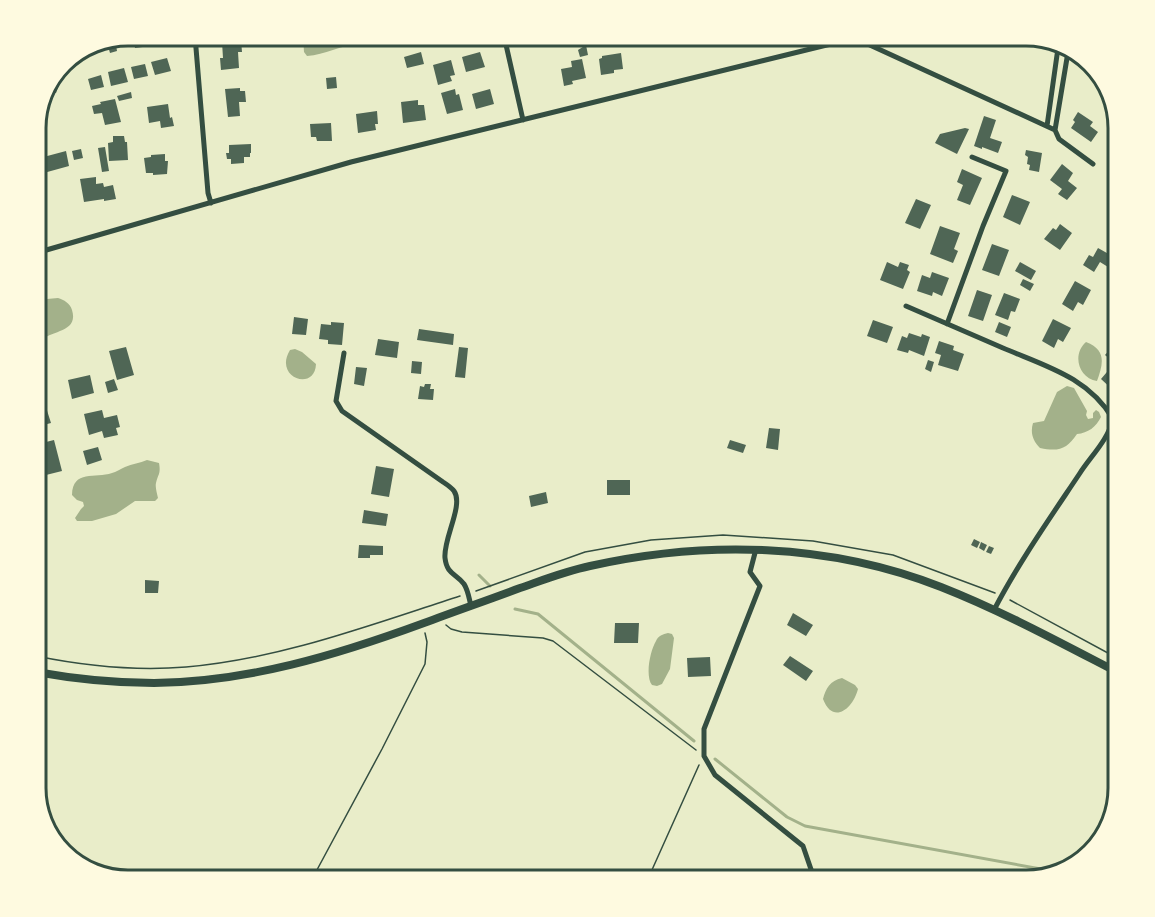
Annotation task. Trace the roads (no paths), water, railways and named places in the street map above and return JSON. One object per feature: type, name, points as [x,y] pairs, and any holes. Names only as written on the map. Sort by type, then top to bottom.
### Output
[{"type":"main road","points":[[47,674],[87,680],[154,683],[233,677],[299,664],[340,652],[588,566],[691,551],[756,549],[831,557],[874,566],[939,586],[994,610],[1108,667]]},
{"type":"street","points":[[196,46],[208,193],[211,203]]},
{"type":"street","points":[[506,46],[523,120]]},
{"type":"street","points":[[47,250],[351,162],[823,46]]},
{"type":"street","points":[[872,46],[1055,130]]},
{"type":"street","points":[[1047,126],[1057,53]]},
{"type":"street","points":[[1067,58],[1055,130],[1059,139],[1093,164]]},
{"type":"street","points":[[947,324],[1006,171],[972,157]]},
{"type":"street","points":[[906,306],[1061,372],[1081,384],[1108,410]]},
{"type":"street","points":[[344,353],[336,401],[342,411],[454,491],[457,503],[446,543],[445,558],[448,570],[463,582],[471,606]]},
{"type":"street","points":[[994,610],[1012,576],[1108,434]]},
{"type":"street","points":[[756,549],[750,572],[760,586],[704,729],[704,756],[715,775],[803,846],[812,871]]},
{"type":"waterway","points":[[479,575],[490,586]]},
{"type":"waterway","points":[[515,609],[538,614],[694,741]]},
{"type":"waterway","points":[[715,759],[787,817],[805,826],[1041,869]]}]
